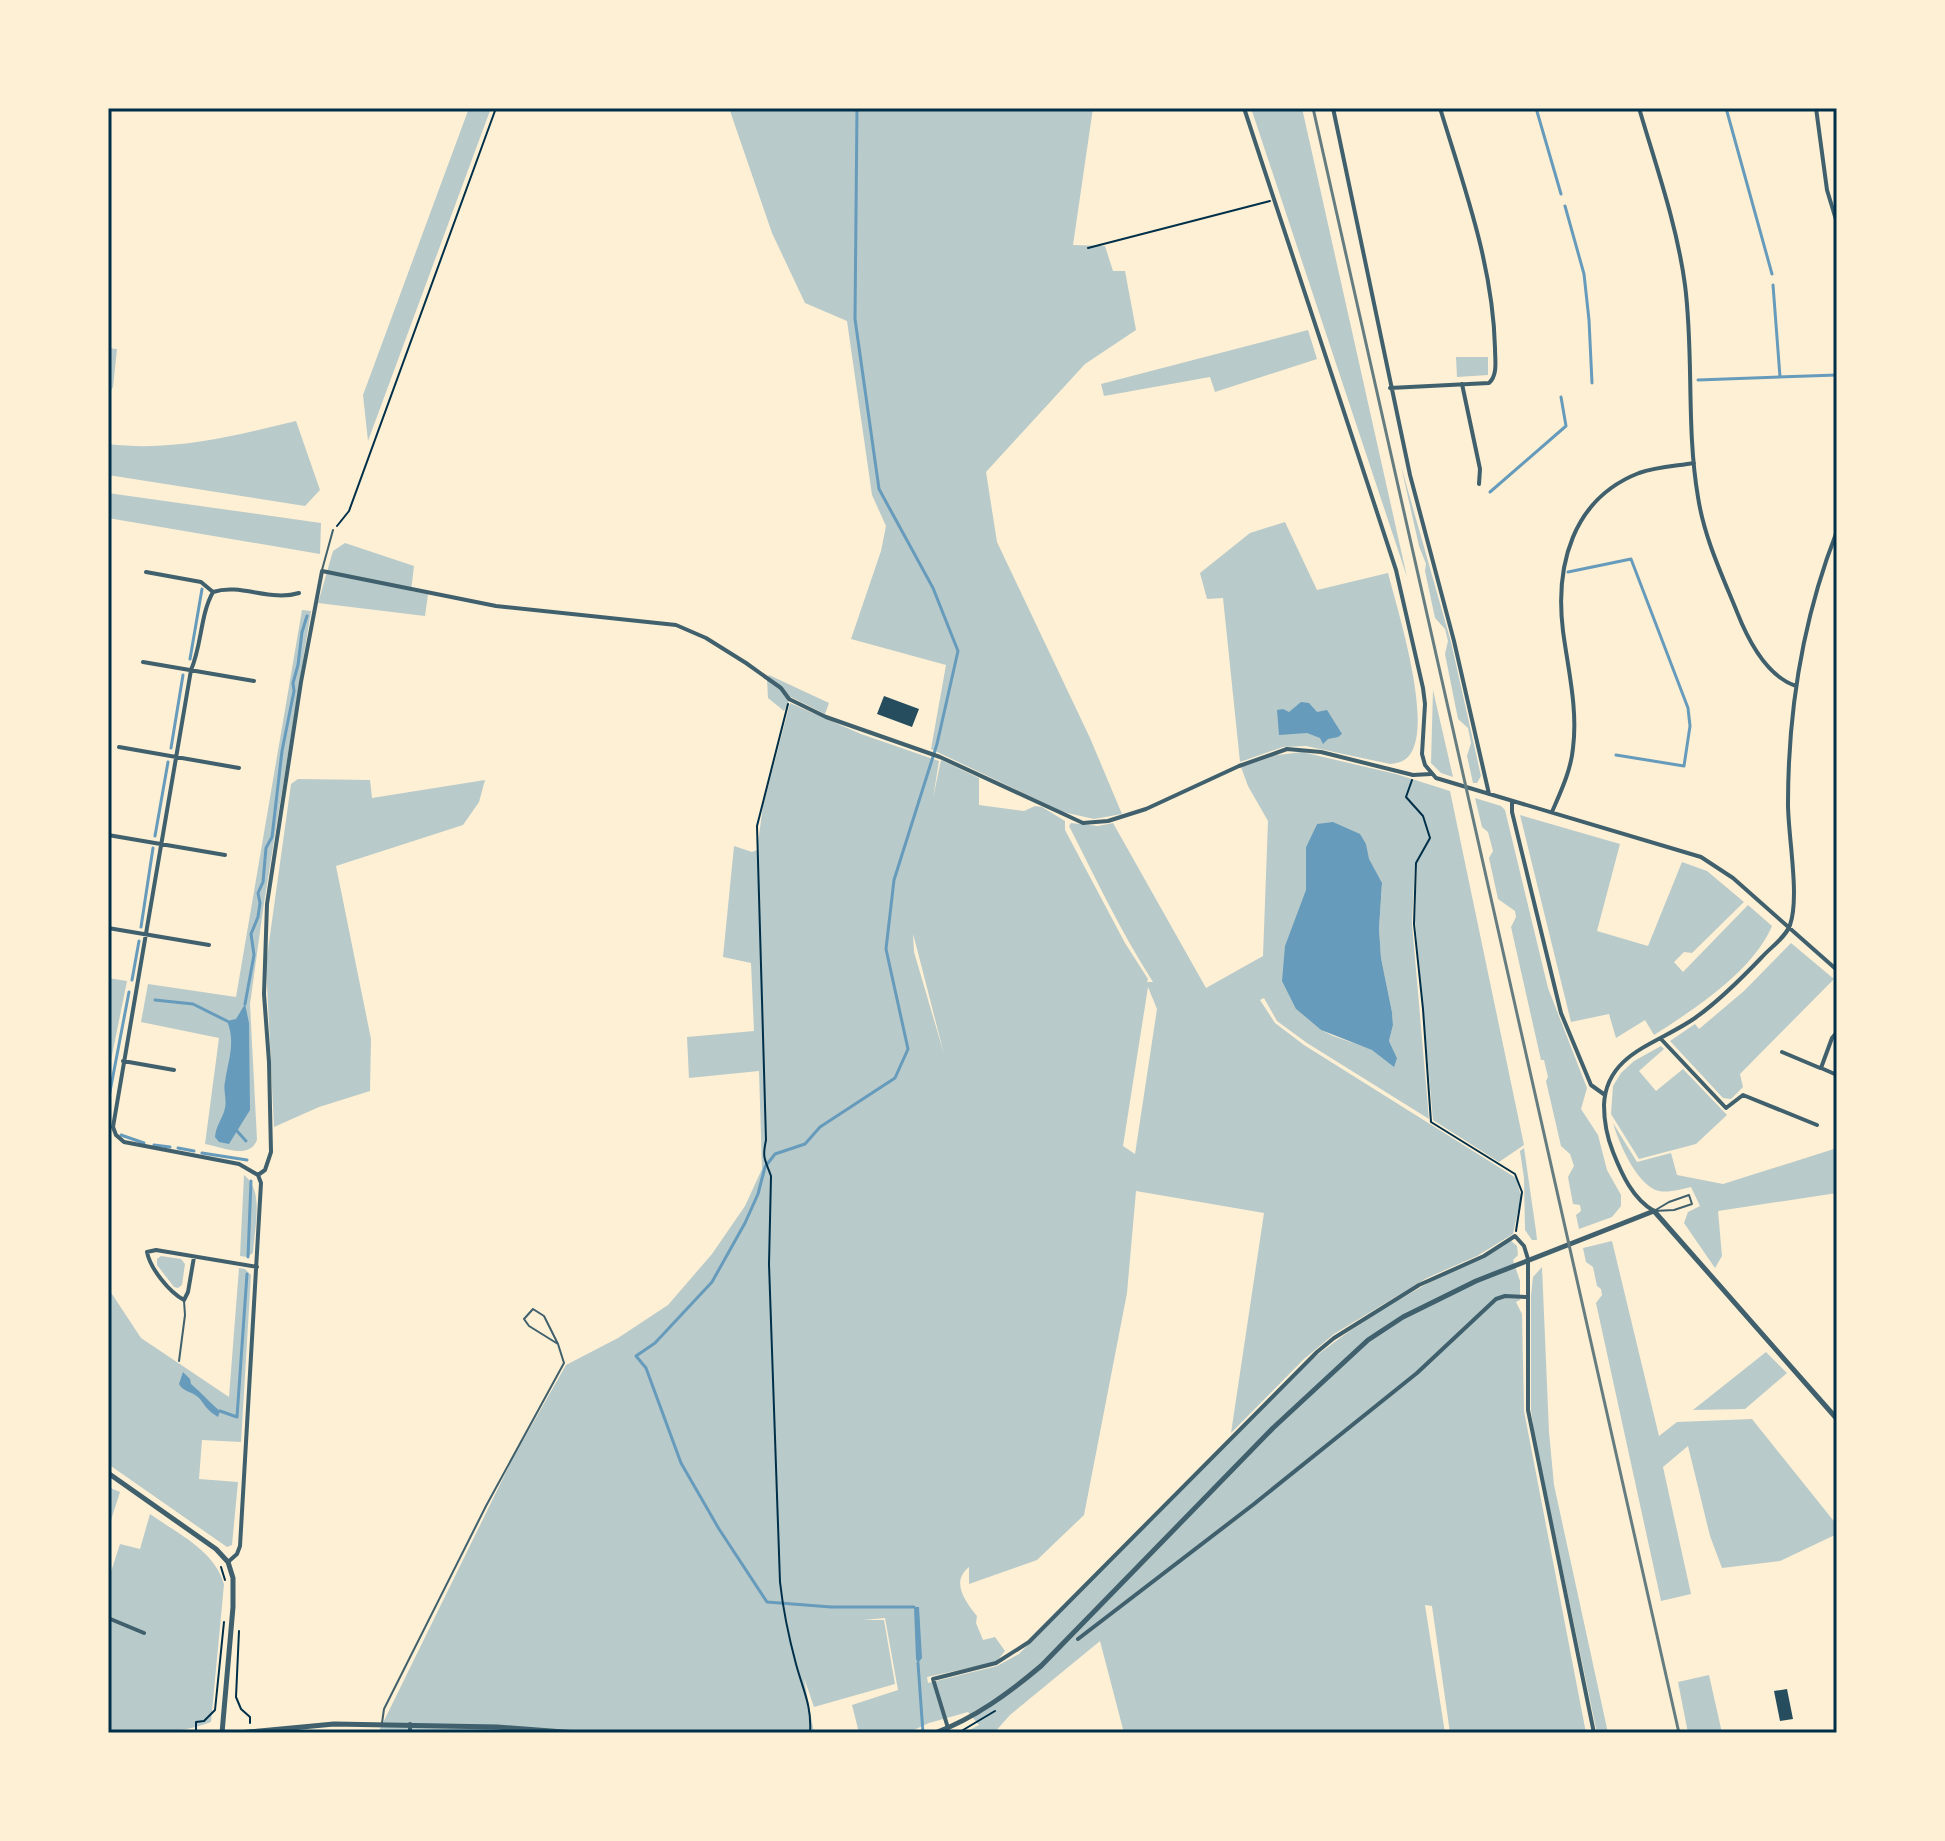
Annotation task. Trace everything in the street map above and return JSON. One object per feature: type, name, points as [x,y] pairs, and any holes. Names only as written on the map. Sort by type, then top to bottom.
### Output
[{"type":"street","points":[[1244,108],[1396,570],[1423,688],[1422,754],[1431,774],[1443,782],[1701,857],[1733,878],[1837,970]]},
{"type":"street","points":[[1333,108],[1390,388],[1489,794]]},
{"type":"street","points":[[1390,388],[1489,383],[1495,374],[1494,313],[1486,261],[1440,108]]},
{"type":"street","points":[[1639,108],[1678,247],[1684,283],[1694,463],[1703,523],[1754,649],[1781,678],[1796,686]]},
{"type":"street","points":[[1816,108],[1827,190],[1837,223]]},
{"type":"street","points":[[1462,384],[1480,469],[1479,484]]},
{"type":"street","points":[[1552,812],[1566,781],[1573,748],[1571,682],[1563,631],[1561,584],[1571,538],[1581,520],[1609,489],[1645,471],[1694,463]]},
{"type":"street","points":[[1837,531],[1809,620],[1796,686],[1788,754],[1793,906],[1789,928],[1720,998],[1616,1068],[1608,1079],[1604,1115],[1615,1158],[1640,1202],[1654,1211],[1837,1419]]},
{"type":"street","points":[[258,1175],[265,1170],[271,1152],[264,994],[267,904],[322,571],[496,606],[676,625],[706,638],[746,663],[781,688],[789,699],[865,731],[940,757],[1083,823],[1108,821],[1146,809],[1239,766],[1287,749],[1321,752],[1413,775],[1431,774]]},
{"type":"street","points":[[146,572],[201,582],[213,592]]},
{"type":"street","points":[[228,1562],[240,1546],[262,1192],[258,1175],[239,1164],[124,1142],[113,1127],[191,670],[197,656],[208,601],[213,592],[223,589],[284,598],[299,593]]},
{"type":"street","points":[[143,662],[254,681]]},
{"type":"street","points":[[119,747],[239,768]]},
{"type":"street","points":[[1512,801],[1553,989],[1591,1085],[1605,1095]]},
{"type":"street","points":[[108,835],[225,855]]},
{"type":"street","points":[[108,928],[209,945]]},
{"type":"street","points":[[1821,1068],[1837,1032]]},
{"type":"street","points":[[1661,1039],[1726,1108],[1743,1095],[1817,1125]]},
{"type":"street","points":[[1782,1052],[1837,1075]]},
{"type":"street","points":[[123,1061],[174,1070]]},
{"type":"street","points":[[108,1138],[116,1135]]},
{"type":"street","points":[[935,1733],[1011,1691],[1041,1666],[1273,1428],[1368,1340],[1403,1317],[1528,1259],[1654,1211]]},
{"type":"street","points":[[948,1728],[933,1679],[996,1663],[1029,1642],[1317,1352],[1419,1285],[1484,1256],[1515,1236],[1524,1246],[1528,1259],[1528,1410],[1594,1733]]},
{"type":"street","points":[[194,1257],[184,1300],[176,1296],[149,1261],[147,1252],[156,1250],[257,1267]]},
{"type":"street","points":[[1078,1639],[1254,1504],[1417,1373],[1496,1299],[1526,1297]]},
{"type":"street","points":[[108,1473],[216,1549],[228,1562],[233,1578],[233,1607],[222,1733]]},
{"type":"street","points":[[108,1618],[144,1633]]},
{"type":"street","points":[[237,1733],[334,1724],[410,1724],[577,1733]]},
{"type":"street","points":[[410,1724],[410,1733]]},
{"type":"lane","points":[[322,571],[333,530]]},
{"type":"lane","points":[[1689,1195],[1692,1204],[1674,1210],[1654,1211],[1689,1195]]},
{"type":"lane","points":[[179,1361],[184,1300]]},
{"type":"lane","points":[[381,1724],[384,1709],[451,1575],[564,1363],[558,1344],[544,1316],[533,1309],[524,1319],[529,1326],[558,1344]]},
{"type":"path","points":[[333,530],[349,511],[496,108]]},
{"type":"path","points":[[1088,248],[1275,199]]},
{"type":"path","points":[[789,699],[757,826],[766,1140],[763,1154],[771,1176],[770,1310],[782,1603],[796,1665],[812,1712],[810,1733]]},
{"type":"path","points":[[1413,775],[1406,797],[1423,816],[1430,838],[1416,863],[1414,924],[1431,1122],[1515,1174],[1522,1192],[1515,1236]]},
{"type":"path","points":[[226,1584],[221,1567],[228,1562]]},
{"type":"path","points":[[196,1733],[196,1722],[204,1721],[215,1710],[225,1616]]},
{"type":"path","points":[[241,1709],[250,1717],[250,1731]]},
{"type":"shaded area","points":[[469,108],[491,108],[368,441],[363,395]]},
{"type":"shaded area","points":[[729,108],[1093,108],[1073,245],[1105,246],[1113,271],[1125,271],[1136,330],[1085,364],[986,472],[997,542],[1090,738],[1122,814],[1094,819],[1063,812],[931,749],[946,665],[851,639],[881,551],[886,526],[872,495],[847,321],[805,303],[772,233]]},
{"type":"shaded area","points":[[1251,108],[1302,108],[1407,577]]},
{"type":"shaded area","points":[[1308,330],[1317,359],[1215,392],[1210,377],[1104,396],[1101,384]]},
{"type":"shaded area","points":[[108,348],[117,349],[113,387],[108,396]]},
{"type":"shaded area","points":[[1456,357],[1488,357],[1488,375],[1457,377]]},
{"type":"shaded area","points":[[296,421],[320,490],[305,506],[108,475],[108,444],[180,444]]},
{"type":"shaded area","points":[[1401,466],[1451,642],[1481,776],[1477,783],[1473,783],[1467,756],[1471,743],[1468,728],[1458,719],[1445,654],[1448,641],[1445,629],[1435,618],[1426,564]]},
{"type":"shaded area","points":[[108,493],[321,523],[320,554],[108,518]]},
{"type":"shaded area","points":[[1285,522],[1317,590],[1388,573],[1411,665],[1418,716],[1411,753],[1402,761],[1390,764],[1306,746],[1283,747],[1240,762],[1223,598],[1207,599],[1200,573],[1250,533]]},
{"type":"shaded area","points":[[345,543],[414,566],[411,591],[428,594],[425,616],[318,603],[333,551]]},
{"type":"shaded area","points":[[302,610],[311,611],[250,1004],[257,1140],[248,1149],[234,1151],[205,1144],[219,1038],[141,1022],[148,984],[236,997]]},
{"type":"shaded area","points":[[769,675],[829,703],[825,714],[791,697],[784,711],[768,698]]},
{"type":"shaded area","points":[[1433,690],[1453,777],[1441,773],[1431,763]]},
{"type":"shaded area","points":[[790,703],[861,734],[939,761],[933,798],[941,760],[979,778],[979,805],[1024,811],[1035,806],[1042,807],[1065,821],[1065,830],[1125,943],[1147,982],[1153,982],[1119,925],[1069,826],[1071,823],[1098,826],[1113,823],[1206,988],[1263,956],[1268,821],[1241,767],[1269,756],[1302,752],[1396,774],[1450,791],[1524,1145],[1499,1162],[1433,1120],[1415,920],[1417,862],[1412,924],[1429,1119],[1307,1043],[1277,1021],[1264,998],[1260,1000],[1275,1023],[1304,1045],[1516,1178],[1521,1196],[1513,1234],[1477,1256],[1427,1278],[1334,1334],[1304,1359],[1231,1433],[1264,1213],[1136,1191],[1127,1293],[1084,1515],[1037,1560],[969,1584],[969,1567],[963,1573],[962,1592],[977,1616],[976,1623],[983,1640],[995,1637],[1005,1651],[996,1662],[927,1677],[928,1683],[997,1666],[1019,1654],[1309,1362],[1393,1303],[1510,1240],[1517,1246],[1518,1255],[1513,1260],[1520,1281],[1520,1300],[1516,1302],[1522,1314],[1524,1411],[1586,1733],[1450,1733],[1432,1606],[1425,1605],[1445,1733],[1124,1733],[1100,1641],[1010,1715],[994,1733],[964,1733],[979,1725],[968,1712],[907,1733],[859,1733],[852,1705],[898,1690],[885,1618],[863,1620],[884,1620],[895,1684],[814,1707],[804,1678],[814,1733],[378,1733],[513,1458],[566,1365],[618,1338],[668,1305],[712,1254],[745,1206],[762,1169],[759,1071],[689,1078],[687,1037],[754,1031],[751,963],[723,957],[734,846],[752,852],[757,850],[763,806]],"holes":[[[1317,824],[1366,844],[1368,859],[1382,886],[1379,929],[1381,958],[1392,1012],[1389,1041],[1397,1058],[1333,1036],[1296,1009],[1308,878],[1306,847]],[[913,934],[944,1054],[914,952]],[[1148,987],[1157,1009],[1135,1154],[1123,1146]]]},
{"type":"shaded area","points":[[298,779],[370,780],[372,798],[485,780],[479,802],[463,825],[336,866],[371,1039],[370,1091],[319,1107],[274,1127],[266,964],[291,784]]},
{"type":"shaded area","points":[[1475,798],[1505,810],[1548,988],[1587,1088],[1581,1109],[1598,1135],[1607,1170],[1621,1195],[1621,1206],[1612,1217],[1579,1229],[1576,1215],[1581,1211],[1580,1205],[1573,1204],[1568,1177],[1574,1166],[1570,1154],[1561,1146],[1546,1081],[1548,1077],[1544,1060],[1541,1060],[1511,927],[1516,917],[1515,911],[1498,899],[1489,858],[1493,851],[1488,832],[1482,827]]},
{"type":"shaded area","points":[[1520,815],[1620,844],[1597,931],[1648,946],[1682,862],[1707,871],[1744,902],[1692,953],[1684,952],[1674,962],[1683,972],[1748,905],[1772,926],[1751,958],[1721,988],[1654,1035],[1645,1020],[1616,1038],[1609,1014],[1571,1022]]},
{"type":"shaded area","points":[[1791,943],[1834,979],[1740,1074],[1743,1087],[1731,1099],[1723,1098],[1670,1041],[1695,1024],[1699,1029],[1744,991]]},
{"type":"shaded area","points":[[108,978],[127,981],[108,1075]]},
{"type":"shaded area","points":[[1661,1046],[1664,1049],[1639,1071],[1656,1091],[1683,1069],[1727,1115],[1696,1144],[1639,1159],[1611,1114],[1613,1086],[1634,1061]]},
{"type":"shaded area","points":[[1613,1123],[1637,1162],[1671,1153],[1677,1175],[1723,1184],[1837,1148],[1837,1193],[1718,1211],[1722,1256],[1715,1268],[1684,1223],[1688,1212],[1700,1206],[1691,1187],[1659,1191],[1643,1181],[1630,1163]]},
{"type":"shaded area","points":[[1524,1148],[1537,1240],[1532,1240],[1525,1230],[1520,1151]]},
{"type":"shaded area","points":[[244,1175],[254,1191],[257,1211],[253,1253],[247,1257],[240,1256]]},
{"type":"shaded area","points":[[1612,1241],[1659,1436],[1677,1422],[1752,1419],[1837,1525],[1837,1534],[1780,1561],[1722,1568],[1710,1536],[1688,1446],[1663,1467],[1691,1594],[1661,1601],[1596,1303],[1602,1295],[1601,1289],[1597,1286],[1593,1267],[1586,1262],[1583,1248]]},
{"type":"shaded area","points":[[161,1256],[181,1259],[185,1264],[182,1285],[178,1288],[157,1265],[157,1259]]},
{"type":"shaded area","points":[[1542,1267],[1554,1485],[1608,1733],[1597,1733],[1535,1439],[1531,1410],[1531,1296],[1533,1277]]},
{"type":"shaded area","points":[[239,1268],[251,1275],[241,1442],[202,1440],[199,1479],[238,1482],[232,1545],[227,1547],[108,1464],[108,1288],[141,1338],[229,1397]]},
{"type":"shaded area","points":[[1766,1352],[1787,1373],[1745,1409],[1693,1410]]},
{"type":"shaded area","points":[[108,1487],[120,1492],[111,1520],[108,1519]]},
{"type":"shaded area","points":[[150,1514],[204,1552],[224,1584],[211,1722],[160,1733],[108,1732],[108,1581],[120,1544],[140,1549]]},
{"type":"shaded area","points":[[1709,1675],[1722,1733],[1688,1733],[1678,1682]]},
{"type":"water","points":[[1301,702],[1309,703],[1317,712],[1327,710],[1342,734],[1323,744],[1320,738],[1307,733],[1279,735],[1277,710],[1289,712]]},
{"type":"water","points":[[1333,822],[1360,834],[1382,883],[1379,929],[1381,958],[1392,1012],[1389,1041],[1397,1058],[1394,1067],[1372,1050],[1321,1030],[1296,1009],[1282,981],[1285,946],[1306,890],[1306,847],[1317,824]]},
{"type":"water","points":[[245,1004],[249,1023],[250,1110],[229,1144],[219,1142],[215,1137],[225,1105],[231,1044],[227,1021],[236,1019]]},
{"type":"water","points":[[183,1372],[191,1384],[220,1411],[218,1417],[197,1396],[181,1387]]},
{"type":"water","points":[[914,1607],[919,1607],[922,1658],[918,1663],[916,1659]]},
{"type":"building","points":[[884,696],[919,709],[912,727],[877,714]]},
{"type":"building","points":[[1787,1689],[1793,1719],[1780,1721],[1774,1691]]},
{"type":"waterway","points":[[857,108],[855,319],[879,489],[933,588],[958,651],[937,744],[894,880],[886,949],[908,1049],[895,1078],[820,1127],[805,1144],[775,1154],[765,1167],[758,1194],[745,1223],[712,1282],[655,1343],[636,1356],[646,1368],[681,1463],[719,1529],[767,1602],[831,1607],[914,1607]]},
{"type":"waterway","points":[[1536,108],[1561,194]]},
{"type":"waterway","points":[[1726,108],[1772,274]]},
{"type":"waterway","points":[[1565,206],[1584,274],[1592,383]]},
{"type":"waterway","points":[[1773,285],[1780,377]]},
{"type":"waterway","points":[[1698,380],[1837,375]]},
{"type":"waterway","points":[[1490,492],[1566,426],[1561,397]]},
{"type":"waterway","points":[[1568,572],[1631,559],[1688,708],[1690,726],[1684,766],[1616,755]]},
{"type":"waterway","points":[[190,659],[202,589]]},
{"type":"waterway","points":[[245,1004],[254,955],[251,934],[258,917],[258,893],[263,882],[266,848],[272,837],[282,751],[307,616]]},
{"type":"waterway","points":[[171,748],[183,675]]},
{"type":"waterway","points":[[155,836],[168,762]]},
{"type":"waterway","points":[[141,927],[153,848]]},
{"type":"waterway","points":[[132,980],[139,941]]},
{"type":"waterway","points":[[108,1102],[129,992]]},
{"type":"waterway","points":[[155,1000],[193,1004],[227,1021]]},
{"type":"waterway","points":[[237,1131],[246,1141]]},
{"type":"waterway","points":[[121,1135],[144,1143]]},
{"type":"waterway","points":[[154,1145],[170,1147]]},
{"type":"waterway","points":[[178,1148],[194,1151]]},
{"type":"waterway","points":[[202,1153],[247,1160]]},
{"type":"waterway","points":[[248,1257],[251,1181]]},
{"type":"waterway","points":[[220,1411],[237,1417],[247,1274]]},
{"type":"waterway","points":[[918,1663],[923,1733]]},
{"type":"railway","points":[[1313,108],[1679,1733]]}]
